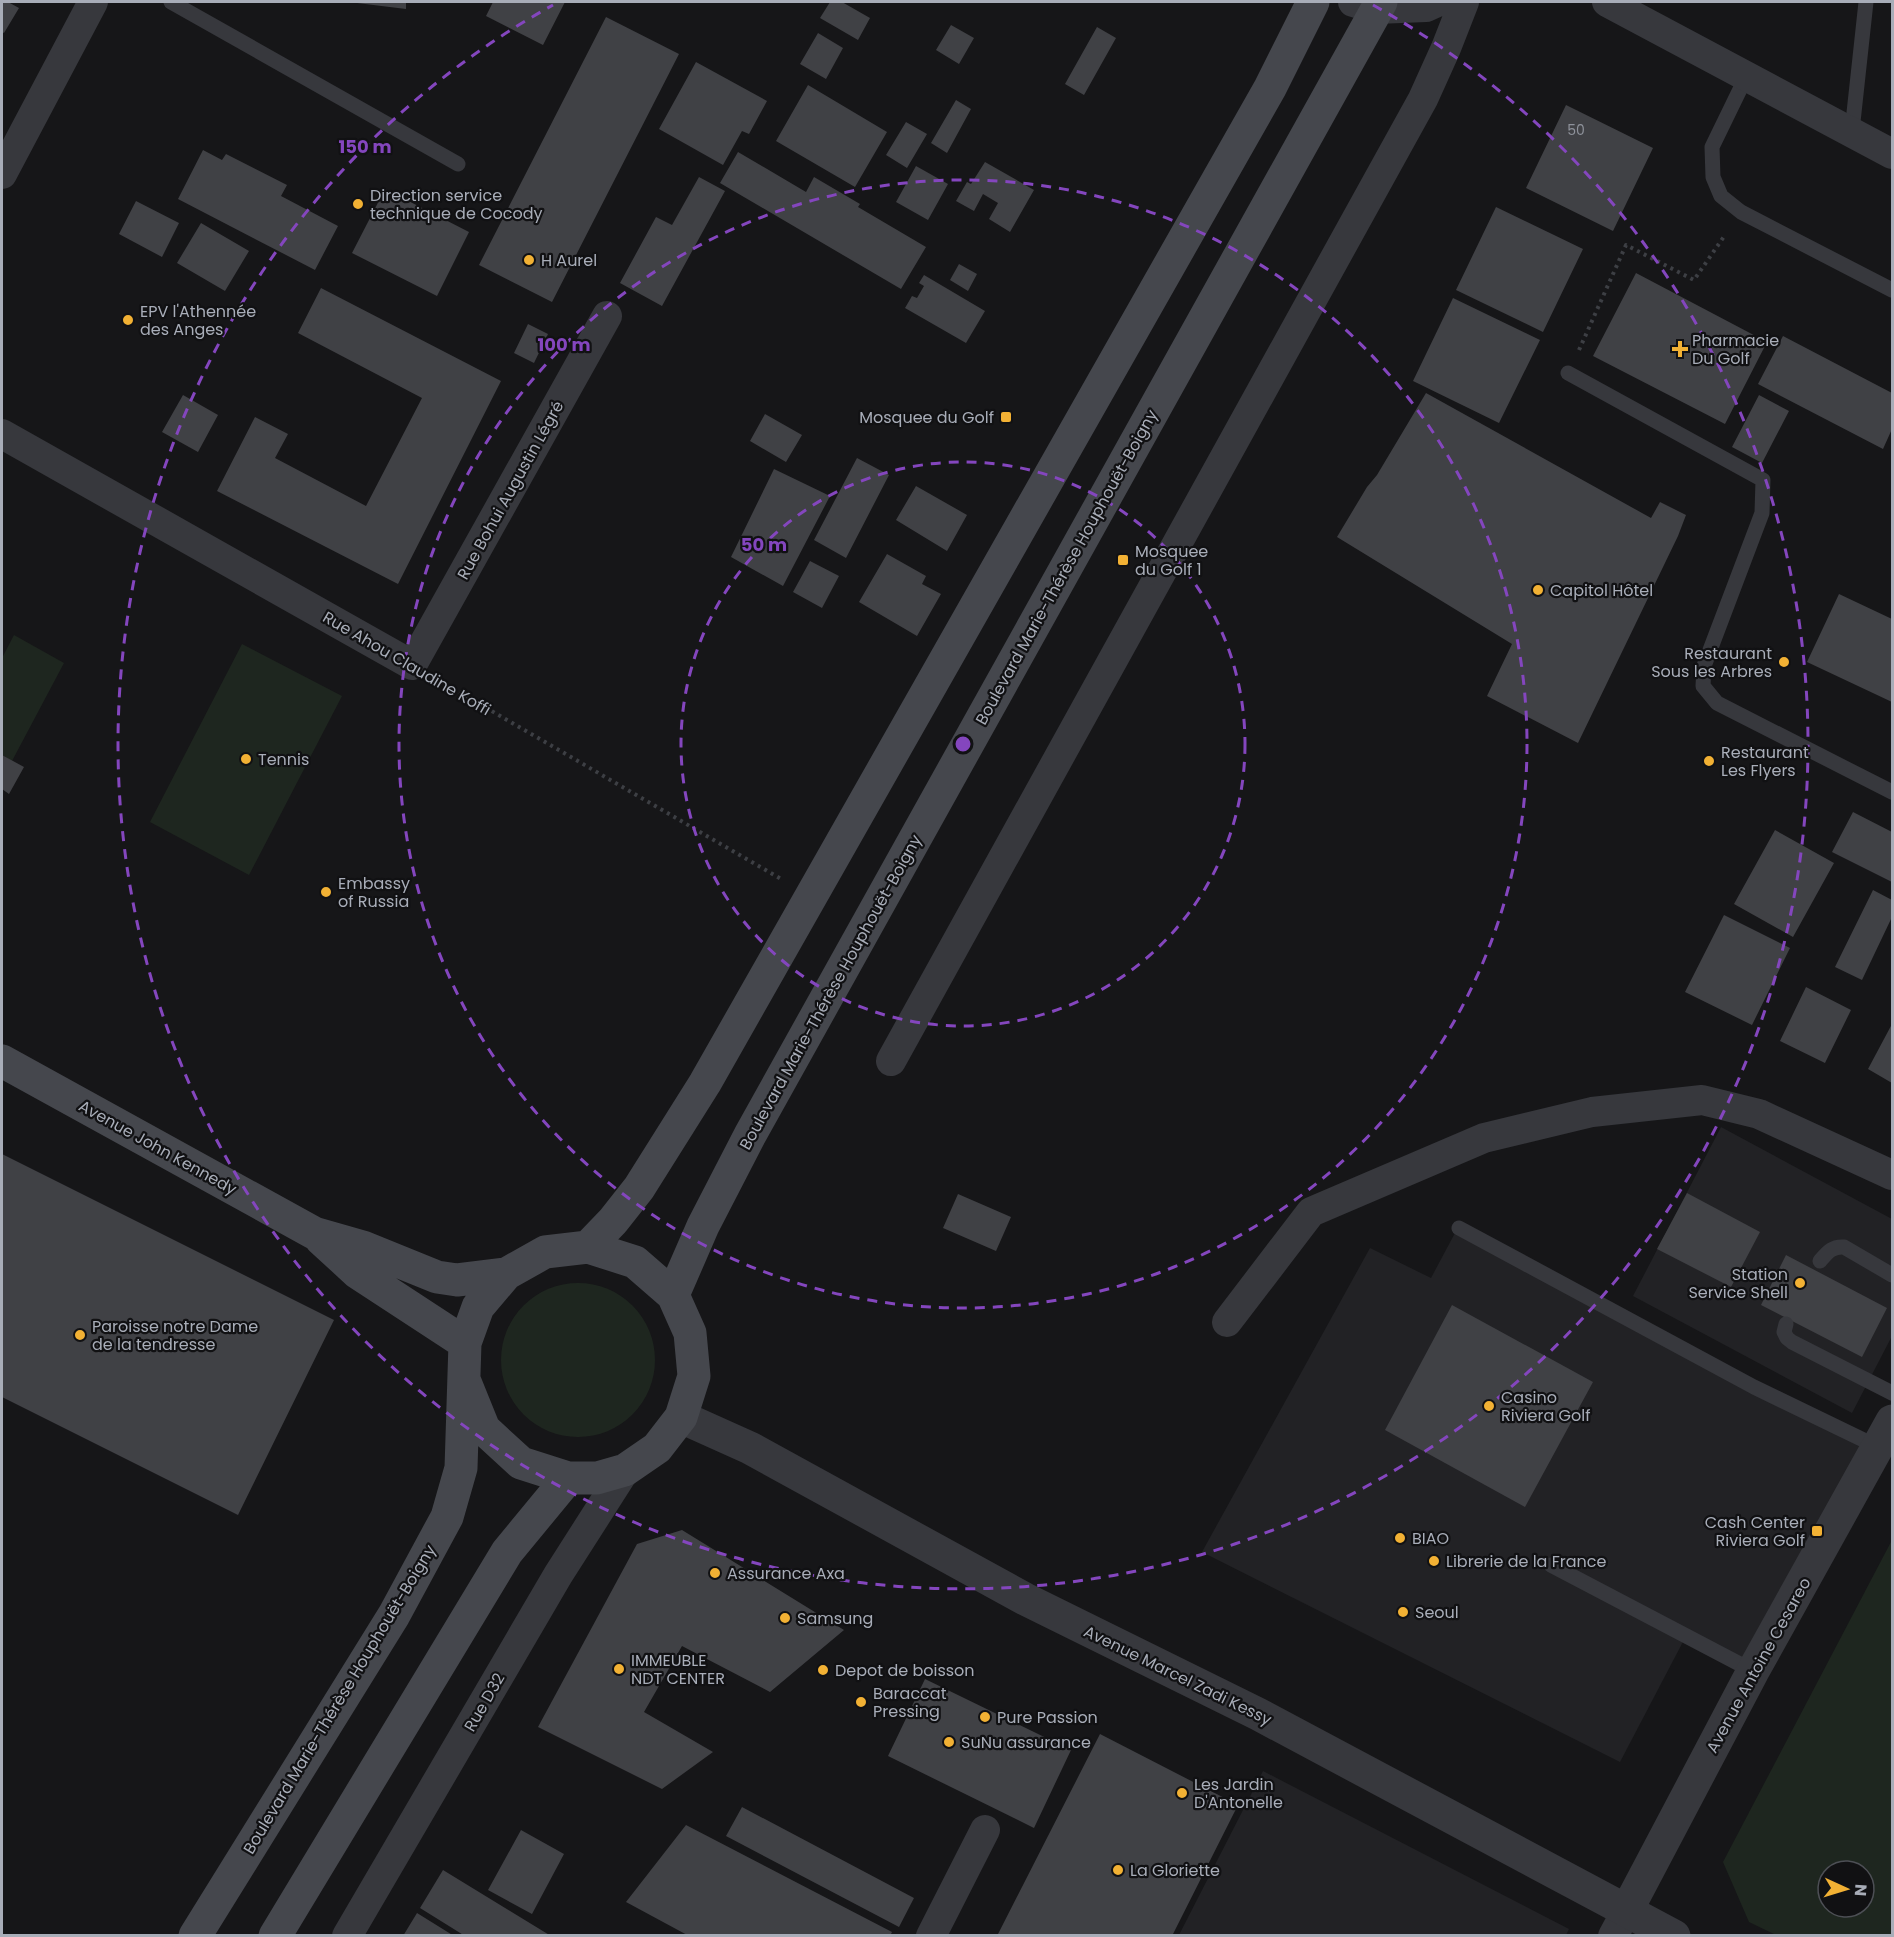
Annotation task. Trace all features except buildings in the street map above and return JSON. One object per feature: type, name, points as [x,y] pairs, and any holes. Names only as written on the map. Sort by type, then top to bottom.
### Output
[{"type":"main road","points":[[588,1247],[613,1221],[639,1188],[705,1083],[1270,88],[1313,2]]},
{"type":"main road","name":"Boulevard Marie-Thérèse Houphouët-Boigny","points":[[673,1295],[704,1226],[750,1135],[1370,4]]},
{"type":"main road","name":"Avenue John Kennedy","points":[[2,1061],[314,1233],[363,1247],[437,1278],[457,1280],[506,1274]]},
{"type":"main road","name":"Avenue John Kennedy","points":[[314,1233],[358,1273],[465,1343]]},
{"type":"main road","name":"Avenue John Kennedy","points":[[588,1247],[635,1262],[673,1295],[690,1334],[694,1376],[681,1417],[657,1448],[624,1470],[597,1478],[568,1478],[521,1463],[484,1429],[465,1382],[465,1343],[478,1307],[506,1274],[545,1252],[588,1247]]},
{"type":"main road","name":"Boulevard Marie-Thérèse Houphouët-Boigny","points":[[195,1935],[394,1615],[447,1517],[461,1468],[465,1382]]},
{"type":"main road","points":[[275,1935],[507,1552],[568,1478]]},
{"type":"street","points":[[2,174],[93,2]]},
{"type":"street","points":[[1370,4],[1426,7],[1437,2]]},
{"type":"street","points":[[891,1061],[1423,99],[1464,2]]},
{"type":"street","points":[[1607,2],[1893,154]]},
{"type":"street","name":"Rue Bohui Augustin Légré","points":[[412,664],[607,316]]},
{"type":"street","name":"Rue Ahou Claudine Koffi","points":[[2,434],[412,664]]},
{"type":"street","points":[[1227,1322],[1311,1212],[1484,1138],[1592,1112],[1702,1100],[1758,1114],[1893,1175]]},
{"type":"street","name":"Avenue Marcel Zadi Kessy","points":[[681,1417],[750,1449],[1025,1599],[1258,1714],[1620,1923],[1674,1935]]},
{"type":"street","name":"Avenue Antoine Cesareo","points":[[1620,1923],[1753,1671],[1885,1434]]},
{"type":"street","name":"Rue D32","points":[[347,1935],[558,1575],[624,1470]]},
{"type":"street","points":[[931,1935],[986,1830]]},
{"type":"lane","points":[[171,2],[458,164]]},
{"type":"lane","points":[[1852,131],[1866,2]]},
{"type":"lane","points":[[1747,75],[1712,147],[1713,177],[1721,195],[1741,212],[1893,290]]},
{"type":"lane","points":[[1569,373],[1763,480],[1762,513],[1704,666],[1703,686],[1717,703],[1893,792]]},
{"type":"lane","points":[[1459,1227],[1754,1386],[1885,1434]]},
{"type":"lane","points":[[1820,1262],[1836,1246],[1844,1247],[1893,1275]]},
{"type":"lane","points":[[1786,1324],[1784,1332],[1786,1338],[1792,1342],[1893,1393]]},
{"type":"lane","points":[[1551,1565],[1753,1671]]},
{"type":"path","points":[[1569,373],[1626,245],[1694,280],[1741,212]]},
{"type":"path","name":"Rue Ahou Claudine Koffi","points":[[412,664],[811,895]]},
{"type":"shaded area","points":[[14,635],[64,663],[12,761],[2,755],[2,658]]},
{"type":"shaded area","name":"Tennis","points":[[242,644],[342,696],[249,875],[150,822]]},
{"type":"shaded area","points":[[1721,1127],[1892,1219],[1892,1336],[1852,1413],[1633,1296]]},
{"type":"shaded area","points":[[1455,1233],[1869,1451],[1753,1671],[1686,1636],[1620,1762],[1202,1552],[1370,1248],[1431,1278]]},
{"type":"shaded area","points":[[578,1283],[607,1289],[621,1296],[632,1306],[642,1317],[649,1331],[655,1360],[649,1389],[642,1403],[632,1414],[621,1424],[607,1431],[578,1437],[549,1431],[535,1424],[524,1414],[514,1403],[507,1389],[501,1360],[507,1331],[514,1317],[524,1306],[535,1296],[549,1289]]},
{"type":"shaded area","points":[[1892,1540],[1892,1935],[1776,1935],[1749,1922],[1723,1862]]},
{"type":"shaded area","points":[[1263,1771],[1569,1929],[1566,1935],[1179,1935]]},
{"type":"place","name":"Direction service technique de Cocody","points":[[358,204]]},
{"type":"place","name":"H Aurel","points":[[529,260]]},
{"type":"place","name":"EPV l'Athennée des Anges","points":[[128,320]]},
{"type":"place","name":"Pharmacie Du Golf","points":[[1680,349]]},
{"type":"place","name":"Mosquee du Golf","points":[[1006,417]]},
{"type":"place","name":"Mosquee du Golf 1","points":[[1123,560]]},
{"type":"place","name":"Capitol Hôtel","points":[[1538,590]]},
{"type":"place","name":"Restaurant Sous les Arbres","points":[[1784,662]]},
{"type":"place","name":"Tennis","points":[[246,759]]},
{"type":"place","name":"Restaurant Les Flyers","points":[[1709,761]]},
{"type":"place","name":"Embassy of Russia","points":[[326,892]]},
{"type":"place","name":"Station Service Shell","points":[[1800,1283]]},
{"type":"place","name":"Paroisse notre Dame de la tendresse","points":[[80,1335]]},
{"type":"place","name":"Casino Riviera Golf","points":[[1489,1406]]},
{"type":"place","name":"Cash Center Riviera Golf","points":[[1817,1531]]},
{"type":"place","name":"BIAO","points":[[1400,1538]]},
{"type":"place","name":"Librerie de la France","points":[[1434,1561]]},
{"type":"place","name":"Assurance Axa","points":[[715,1573]]},
{"type":"place","name":"Seoul","points":[[1403,1612]]},
{"type":"place","name":"Samsung","points":[[785,1618]]},
{"type":"place","name":"IMMEUBLE NDT CENTER","points":[[619,1669]]},
{"type":"place","name":"Depot de boisson","points":[[823,1670]]},
{"type":"place","name":"Baraccat Pressing","points":[[861,1702]]},
{"type":"place","name":"Pure Passion","points":[[985,1717]]},
{"type":"place","name":"SuNu assurance","points":[[949,1742]]},
{"type":"place","name":"Les Jardin D'Antonelle","points":[[1182,1793]]},
{"type":"place","name":"La Gloriette","points":[[1118,1870]]}]
